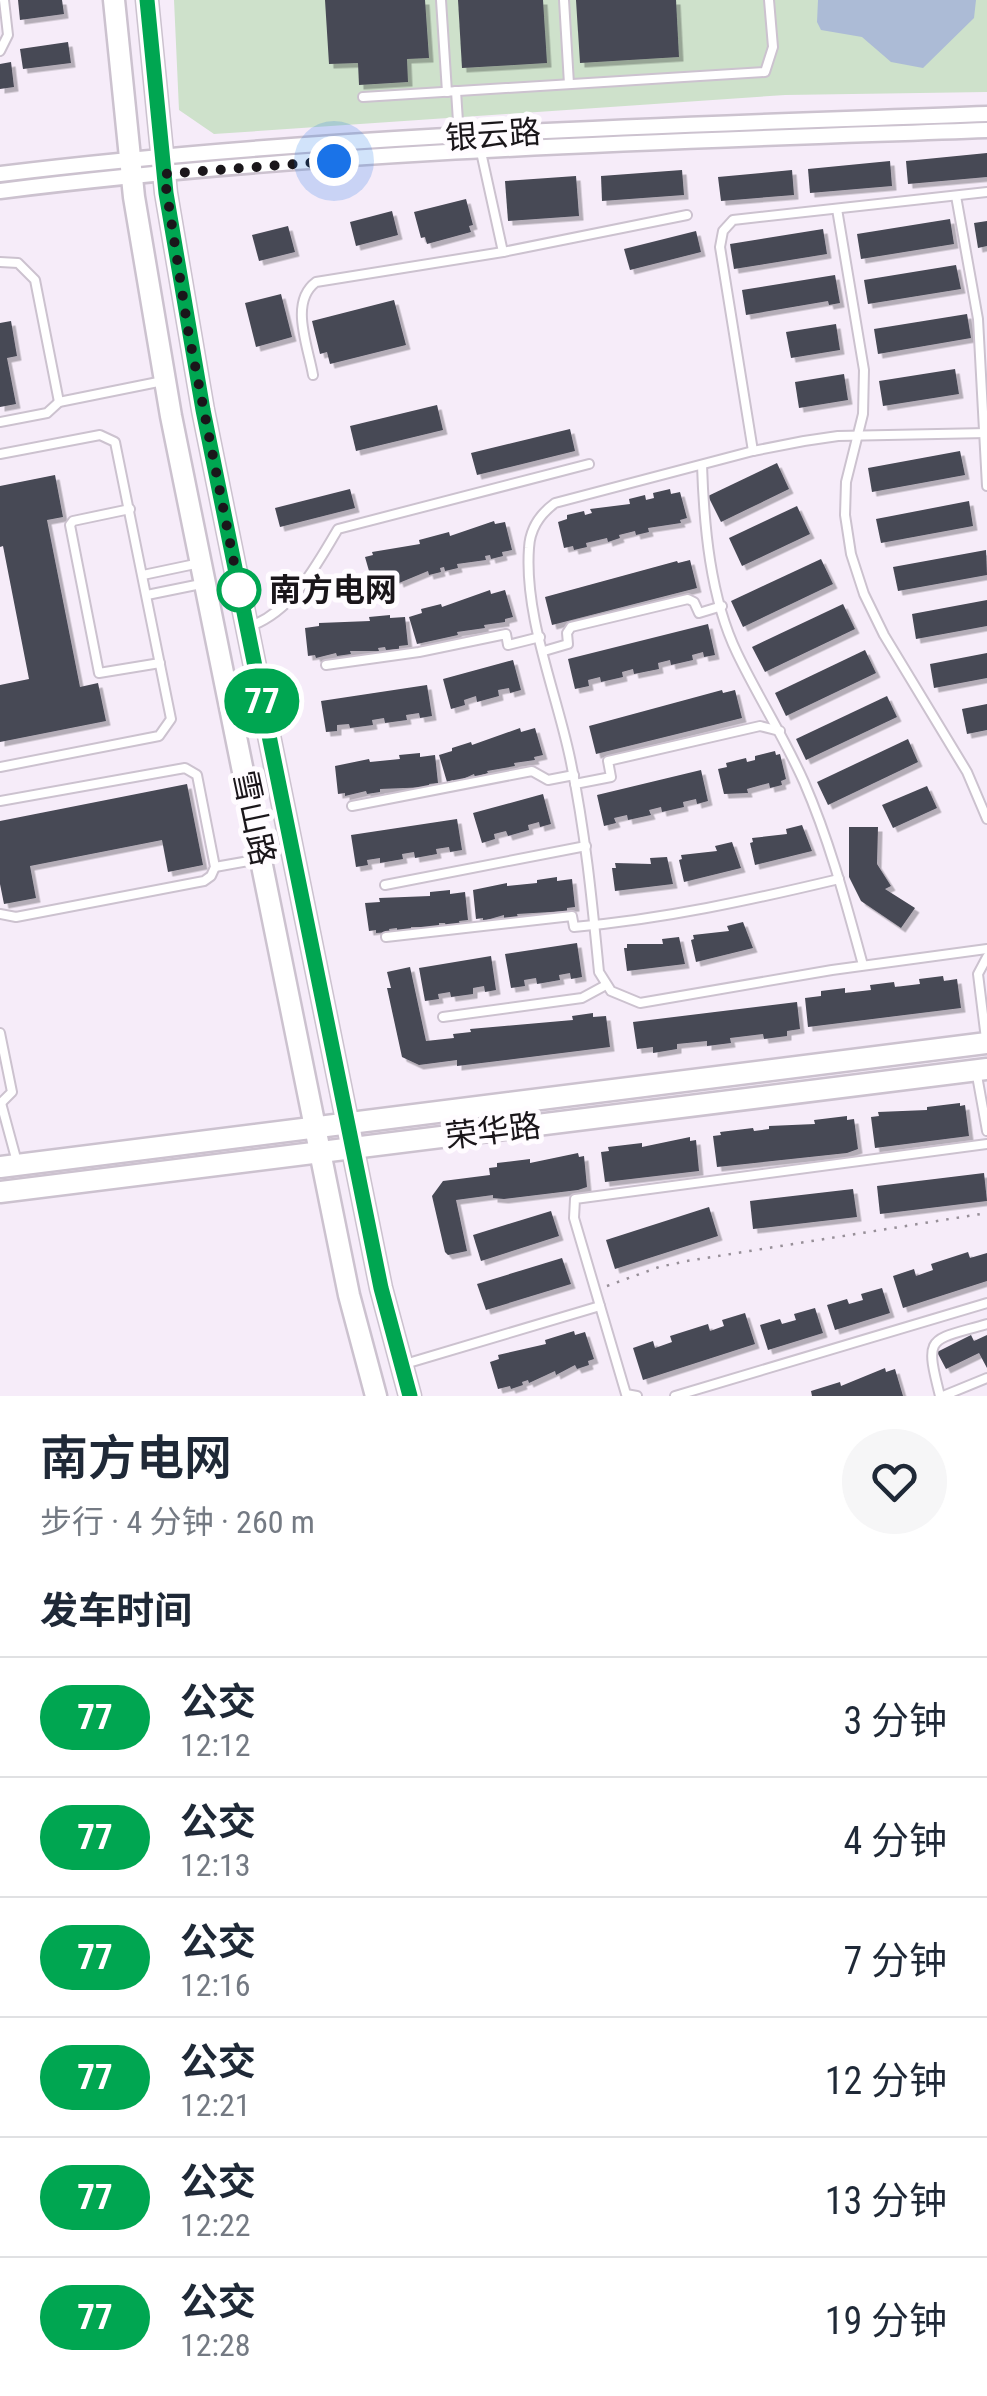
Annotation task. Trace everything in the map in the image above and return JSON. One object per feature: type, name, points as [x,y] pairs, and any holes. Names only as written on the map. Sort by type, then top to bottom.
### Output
[{"type":"main road","name":"雪山路","points":[[114,0],[130,169],[164,381],[350,1295],[376,1396]]},
{"type":"main road","name":"雪山路","points":[[147,0],[163,165],[203,410],[381,1288],[410,1396]]},
{"type":"main road","name":"荣华路","points":[[9,1165],[987,1043]]},
{"type":"main road","name":"荣华路","points":[[0,1192],[982,1070]]},
{"type":"street","name":"银云路","points":[[0,191],[163,165],[459,136],[987,114]]},
{"type":"street","name":"银云路","points":[[163,165],[987,130]]},
{"type":"street","name":"银云路","points":[[0,174],[130,169]]},
{"type":"lane","points":[[0,51],[8,35],[4,0]]},
{"type":"lane","points":[[440,0],[459,136]]},
{"type":"lane","points":[[564,0],[569,84]]},
{"type":"lane","points":[[363,97],[764,72],[773,47],[770,0]]},
{"type":"lane","points":[[481,152],[503,252]]},
{"type":"lane","points":[[753,451],[720,238],[733,220],[987,192]]},
{"type":"lane","points":[[956,196],[978,320],[987,486]]},
{"type":"lane","points":[[837,209],[864,370],[863,414],[848,466],[845,499],[847,535],[856,572],[884,635],[967,772],[987,819]]},
{"type":"lane","points":[[313,375],[300,306],[304,292],[316,282],[503,252],[687,216]]},
{"type":"lane","points":[[0,262],[18,263],[35,280],[59,402]]},
{"type":"lane","points":[[0,422],[46,413],[59,402],[164,381]]},
{"type":"lane","points":[[985,433],[821,438],[702,464],[555,502],[534,526],[528,551],[540,637],[586,846],[599,972],[606,985],[620,997],[640,1004],[863,965],[987,953],[978,974],[987,1043]]},
{"type":"lane","points":[[0,454],[106,436],[117,446],[171,719],[159,736],[0,767]]},
{"type":"lane","points":[[247,628],[271,618],[304,585],[338,529],[588,464]]},
{"type":"lane","points":[[702,464],[706,526],[735,650],[780,730],[813,803],[863,965]]},
{"type":"lane","points":[[130,510],[73,520],[70,525],[77,562],[99,673],[160,664]]},
{"type":"lane","points":[[143,575],[202,573]]},
{"type":"lane","points":[[146,595],[202,573]]},
{"type":"lane","points":[[544,651],[568,644],[567,634],[572,628],[688,599],[699,612],[722,606]]},
{"type":"lane","points":[[326,666],[506,634],[508,645],[540,637]]},
{"type":"lane","points":[[352,806],[532,770],[548,780],[611,777],[608,761],[760,726],[780,730]]},
{"type":"lane","points":[[0,802],[184,768],[196,775],[215,867],[204,880],[16,918],[0,914]]},
{"type":"lane","points":[[384,886],[586,846]]},
{"type":"lane","points":[[215,867],[262,858]]},
{"type":"lane","points":[[386,937],[572,916],[574,926],[594,925],[719,908],[839,879]]},
{"type":"lane","points":[[443,1016],[582,998],[606,985]]},
{"type":"lane","points":[[0,1033],[12,1092],[1,1104],[9,1165]]},
{"type":"lane","points":[[982,1070],[987,1131]]},
{"type":"lane","points":[[637,1396],[626,1394],[574,1218],[575,1199],[987,1144]]},
{"type":"lane","points":[[675,1396],[987,1303]]},
{"type":"lane","points":[[401,1365],[600,1306]]},
{"type":"lane","points":[[987,1324],[938,1338],[929,1355],[942,1396],[987,1378]]},
{"type":"path","points":[[596,1290],[673,1264],[987,1213]]},
{"type":"green space","points":[[174,0],[987,0],[987,92],[785,95],[214,134],[179,110]]},
{"type":"water","points":[[818,0],[976,0],[974,18],[923,68],[891,62],[862,37],[821,30],[817,22]]},
{"type":"building","points":[[18,0],[62,0],[64,14],[20,20]]},
{"type":"building","points":[[325,0],[425,0],[429,58],[407,59],[408,82],[359,85],[358,63],[329,64]]},
{"type":"building","points":[[458,0],[543,0],[547,63],[462,68]]},
{"type":"building","points":[[576,0],[676,0],[679,57],[580,63]]},
{"type":"building","points":[[68,42],[71,63],[23,69],[20,49]]},
{"type":"building","points":[[11,62],[14,87],[0,89],[0,64]]},
{"type":"building","points":[[987,153],[987,177],[908,184],[906,161]]},
{"type":"building","points":[[890,161],[892,186],[810,193],[808,169]]},
{"type":"building","points":[[682,170],[684,195],[602,201],[601,176]]},
{"type":"building","points":[[792,170],[794,195],[721,201],[718,177]]},
{"type":"building","points":[[576,176],[579,216],[508,221],[505,181]]},
{"type":"building","points":[[466,199],[473,225],[469,226],[471,232],[427,244],[425,237],[421,238],[414,212]]},
{"type":"building","points":[[392,211],[398,235],[356,246],[350,222]]},
{"type":"building","points":[[950,219],[954,244],[861,259],[857,234]]},
{"type":"building","points":[[987,221],[987,246],[978,248],[974,223]]},
{"type":"building","points":[[288,226],[295,252],[259,261],[252,235]]},
{"type":"building","points":[[823,229],[827,254],[734,269],[730,244]]},
{"type":"building","points":[[696,231],[701,252],[630,270],[624,249]]},
{"type":"building","points":[[956,265],[961,289],[868,304],[864,280]]},
{"type":"building","points":[[835,275],[840,303],[829,305],[828,301],[746,315],[742,290]]},
{"type":"building","points":[[281,294],[292,337],[256,347],[245,303]]},
{"type":"building","points":[[394,300],[406,345],[330,364],[327,352],[320,354],[312,321]]},
{"type":"building","points":[[967,314],[971,338],[878,354],[874,329]]},
{"type":"building","points":[[11,321],[17,356],[7,358],[16,404],[0,407],[0,323]]},
{"type":"building","points":[[836,324],[840,350],[791,358],[786,332]]},
{"type":"building","points":[[955,369],[959,394],[883,406],[879,381]]},
{"type":"building","points":[[844,374],[848,400],[799,408],[795,382]]},
{"type":"building","points":[[437,405],[443,430],[356,451],[350,426]]},
{"type":"building","points":[[570,429],[575,451],[477,475],[471,453]]},
{"type":"building","points":[[960,451],[965,475],[872,492],[868,468]]},
{"type":"building","points":[[777,463],[789,489],[721,522],[708,496]]},
{"type":"building","points":[[55,475],[63,517],[47,520],[80,687],[98,683],[106,721],[0,742],[0,685],[29,679],[3,546],[0,547],[0,486]]},
{"type":"building","points":[[350,489],[355,508],[280,527],[275,508]]},
{"type":"building","points":[[670,489],[671,494],[680,492],[687,518],[681,523],[648,528],[649,532],[636,535],[635,531],[619,535],[620,538],[608,542],[607,538],[586,543],[587,547],[574,550],[573,546],[564,548],[558,522],[567,519],[567,515],[584,511],[585,515],[592,513],[590,509],[630,504],[629,499],[645,495],[646,500],[654,498],[653,493]]},
{"type":"building","points":[[969,501],[973,526],[881,543],[876,519]]},
{"type":"building","points":[[797,506],[810,534],[742,566],[729,538]]},
{"type":"building","points":[[494,521],[505,522],[512,550],[502,552],[503,556],[485,556],[486,560],[457,564],[458,568],[445,571],[444,567],[429,575],[428,571],[382,587],[381,583],[373,585],[365,557],[373,555],[372,552],[420,544],[419,540],[449,532],[450,536]]},
{"type":"building","points":[[986,550],[987,575],[898,591],[893,567]]},
{"type":"building","points":[[821,559],[833,584],[743,627],[731,601]]},
{"type":"building","points":[[690,560],[697,588],[552,625],[545,597]]},
{"type":"building","points":[[490,590],[491,594],[505,590],[513,617],[484,625],[485,628],[417,644],[409,617],[422,613],[421,609],[441,604],[442,607]]},
{"type":"building","points":[[987,600],[987,626],[916,639],[912,614]]},
{"type":"building","points":[[843,604],[855,629],[765,672],[752,647]]},
{"type":"building","points":[[390,615],[405,617],[408,645],[337,656],[308,656],[305,628]]},
{"type":"building","points":[[708,624],[715,655],[704,657],[703,652],[692,655],[693,660],[671,665],[670,660],[658,663],[659,669],[634,674],[633,669],[622,672],[623,677],[601,682],[600,677],[588,680],[589,686],[575,689],[568,659]]},
{"type":"building","points":[[865,650],[876,673],[786,716],[775,693]]},
{"type":"building","points":[[987,653],[987,678],[934,688],[930,664]]},
{"type":"building","points":[[513,660],[521,690],[498,690],[499,696],[477,702],[476,696],[451,709],[443,679]]},
{"type":"building","points":[[427,685],[432,716],[420,718],[419,713],[406,715],[407,720],[385,723],[384,718],[372,720],[373,725],[350,728],[349,724],[337,725],[337,731],[326,732],[321,701]]},
{"type":"building","points":[[722,690],[735,690],[742,718],[596,754],[589,726]]},
{"type":"building","points":[[887,696],[897,717],[806,760],[796,739]]},
{"type":"building","points":[[987,704],[987,730],[967,734],[962,709]]},
{"type":"building","points":[[520,728],[521,732],[535,728],[543,755],[514,763],[515,766],[447,782],[439,755]]},
{"type":"building","points":[[908,739],[918,762],[828,805],[817,782]]},
{"type":"building","points":[[775,751],[780,754],[786,779],[781,781],[782,785],[770,788],[769,783],[747,789],[748,793],[724,794],[718,769],[727,767],[726,763],[746,758],[747,762]]},
{"type":"building","points":[[420,753],[420,757],[435,755],[438,783],[367,794],[338,794],[335,766]]},
{"type":"building","points":[[701,770],[708,801],[683,802],[684,807],[662,812],[661,807],[649,810],[651,815],[628,820],[627,815],[614,818],[616,823],[604,826],[597,795]]},
{"type":"building","points":[[187,784],[203,865],[168,872],[162,840],[30,866],[36,898],[4,904],[0,884],[0,821]]},
{"type":"building","points":[[927,786],[937,808],[893,828],[882,805]]},
{"type":"building","points":[[543,794],[551,824],[528,825],[529,830],[508,836],[506,831],[494,834],[495,839],[482,843],[473,813]]},
{"type":"building","points":[[457,819],[462,850],[436,849],[437,854],[415,858],[414,852],[402,854],[403,859],[380,863],[380,858],[367,860],[368,865],[356,867],[351,835]]},
{"type":"building","points":[[802,825],[812,851],[755,865],[752,838],[787,834],[786,829]]},
{"type":"building","points":[[849,827],[878,827],[877,864],[891,886],[885,889],[915,908],[901,928],[861,901],[849,877]]},
{"type":"building","points":[[732,842],[741,868],[684,882],[681,855],[717,851],[715,846]]},
{"type":"building","points":[[667,857],[673,884],[615,891],[615,863],[651,864],[650,858]]},
{"type":"building","points":[[557,877],[557,881],[572,879],[575,907],[504,919],[504,915],[476,919],[473,890]]},
{"type":"building","points":[[450,890],[450,894],[465,892],[468,920],[446,926],[439,923],[439,927],[369,931],[365,903]]},
{"type":"building","points":[[743,922],[753,948],[696,962],[693,935],[729,931],[727,926]]},
{"type":"building","points":[[679,937],[685,964],[627,971],[627,944],[663,944],[662,939]]},
{"type":"building","points":[[577,943],[582,977],[571,979],[570,973],[559,975],[560,980],[537,984],[536,978],[524,980],[525,986],[511,988],[505,954]]},
{"type":"building","points":[[491,956],[496,990],[485,992],[484,986],[473,988],[473,994],[451,997],[450,992],[425,1001],[419,968]]},
{"type":"building","points":[[410,967],[426,1041],[454,1038],[453,1034],[471,1032],[470,1029],[573,1020],[572,1016],[593,1013],[593,1017],[606,1016],[610,1047],[457,1066],[457,1060],[419,1065],[402,1057],[387,988],[391,988],[387,972]]},
{"type":"building","points":[[943,976],[944,981],[957,979],[961,1008],[808,1027],[805,998],[821,996],[821,991],[871,990],[870,985],[894,982],[895,987],[920,984],[919,979]]},
{"type":"building","points":[[797,1002],[800,1029],[787,1031],[787,1036],[730,1038],[731,1043],[707,1046],[707,1041],[677,1044],[677,1049],[653,1053],[653,1047],[637,1049],[633,1022]]},
{"type":"building","points":[[965,1105],[969,1136],[875,1148],[871,1117],[879,1116],[878,1112],[927,1110]]},
{"type":"building","points":[[847,1116],[847,1120],[854,1119],[858,1149],[717,1167],[713,1136],[721,1135],[720,1132],[815,1124],[814,1120]]},
{"type":"building","points":[[690,1137],[690,1141],[696,1140],[699,1171],[605,1182],[601,1152],[609,1151],[608,1147],[642,1143],[642,1147]]},
{"type":"building","points":[[578,1153],[579,1157],[584,1156],[587,1187],[504,1199],[493,1195],[456,1200],[467,1251],[448,1255],[445,1252],[432,1196],[443,1181],[490,1175],[489,1168],[497,1167],[497,1163],[530,1159],[530,1163]]},
{"type":"building","points":[[984,1173],[987,1201],[880,1214],[877,1186]]},
{"type":"building","points":[[853,1189],[857,1217],[753,1229],[750,1201]]},
{"type":"building","points":[[709,1207],[718,1236],[615,1269],[606,1240]]},
{"type":"building","points":[[551,1211],[559,1236],[481,1261],[473,1235]]},
{"type":"building","points":[[968,1252],[970,1258],[987,1253],[987,1281],[903,1308],[893,1276],[914,1269],[916,1276],[933,1270],[931,1264]]},
{"type":"building","points":[[562,1258],[571,1284],[486,1310],[477,1284]]},
{"type":"building","points":[[882,1288],[890,1313],[835,1330],[827,1305],[847,1299],[849,1304],[863,1300],[861,1294]]},
{"type":"building","points":[[815,1308],[823,1333],[768,1350],[760,1325],[780,1319],[782,1324],[796,1320],[794,1314]]},
{"type":"building","points":[[745,1313],[755,1344],[643,1380],[633,1348],[653,1341],[655,1348],[672,1342],[670,1336],[708,1324],[710,1331],[724,1326],[722,1320]]},
{"type":"building","points":[[574,1331],[575,1335],[585,1332],[594,1359],[588,1361],[589,1365],[577,1369],[575,1365],[556,1375],[555,1371],[511,1389],[498,1389],[490,1362],[499,1359],[498,1355],[546,1344],[545,1340]]},
{"type":"building","points":[[971,1335],[974,1341],[987,1335],[987,1368],[979,1353],[946,1369],[937,1352]]},
{"type":"building","points":[[885,1368],[886,1372],[895,1369],[903,1396],[812,1396],[811,1391],[840,1382],[841,1386]]},
{"type":"bus line","name":"77","points":[[147,0],[166,193],[203,410],[381,1288],[410,1396]]},
{"type":"place","name":"南方电网","points":[[239,590]]},
{"type":"route","points":[[239,590],[240,593],[188,330],[164,174],[334,161]]}]
